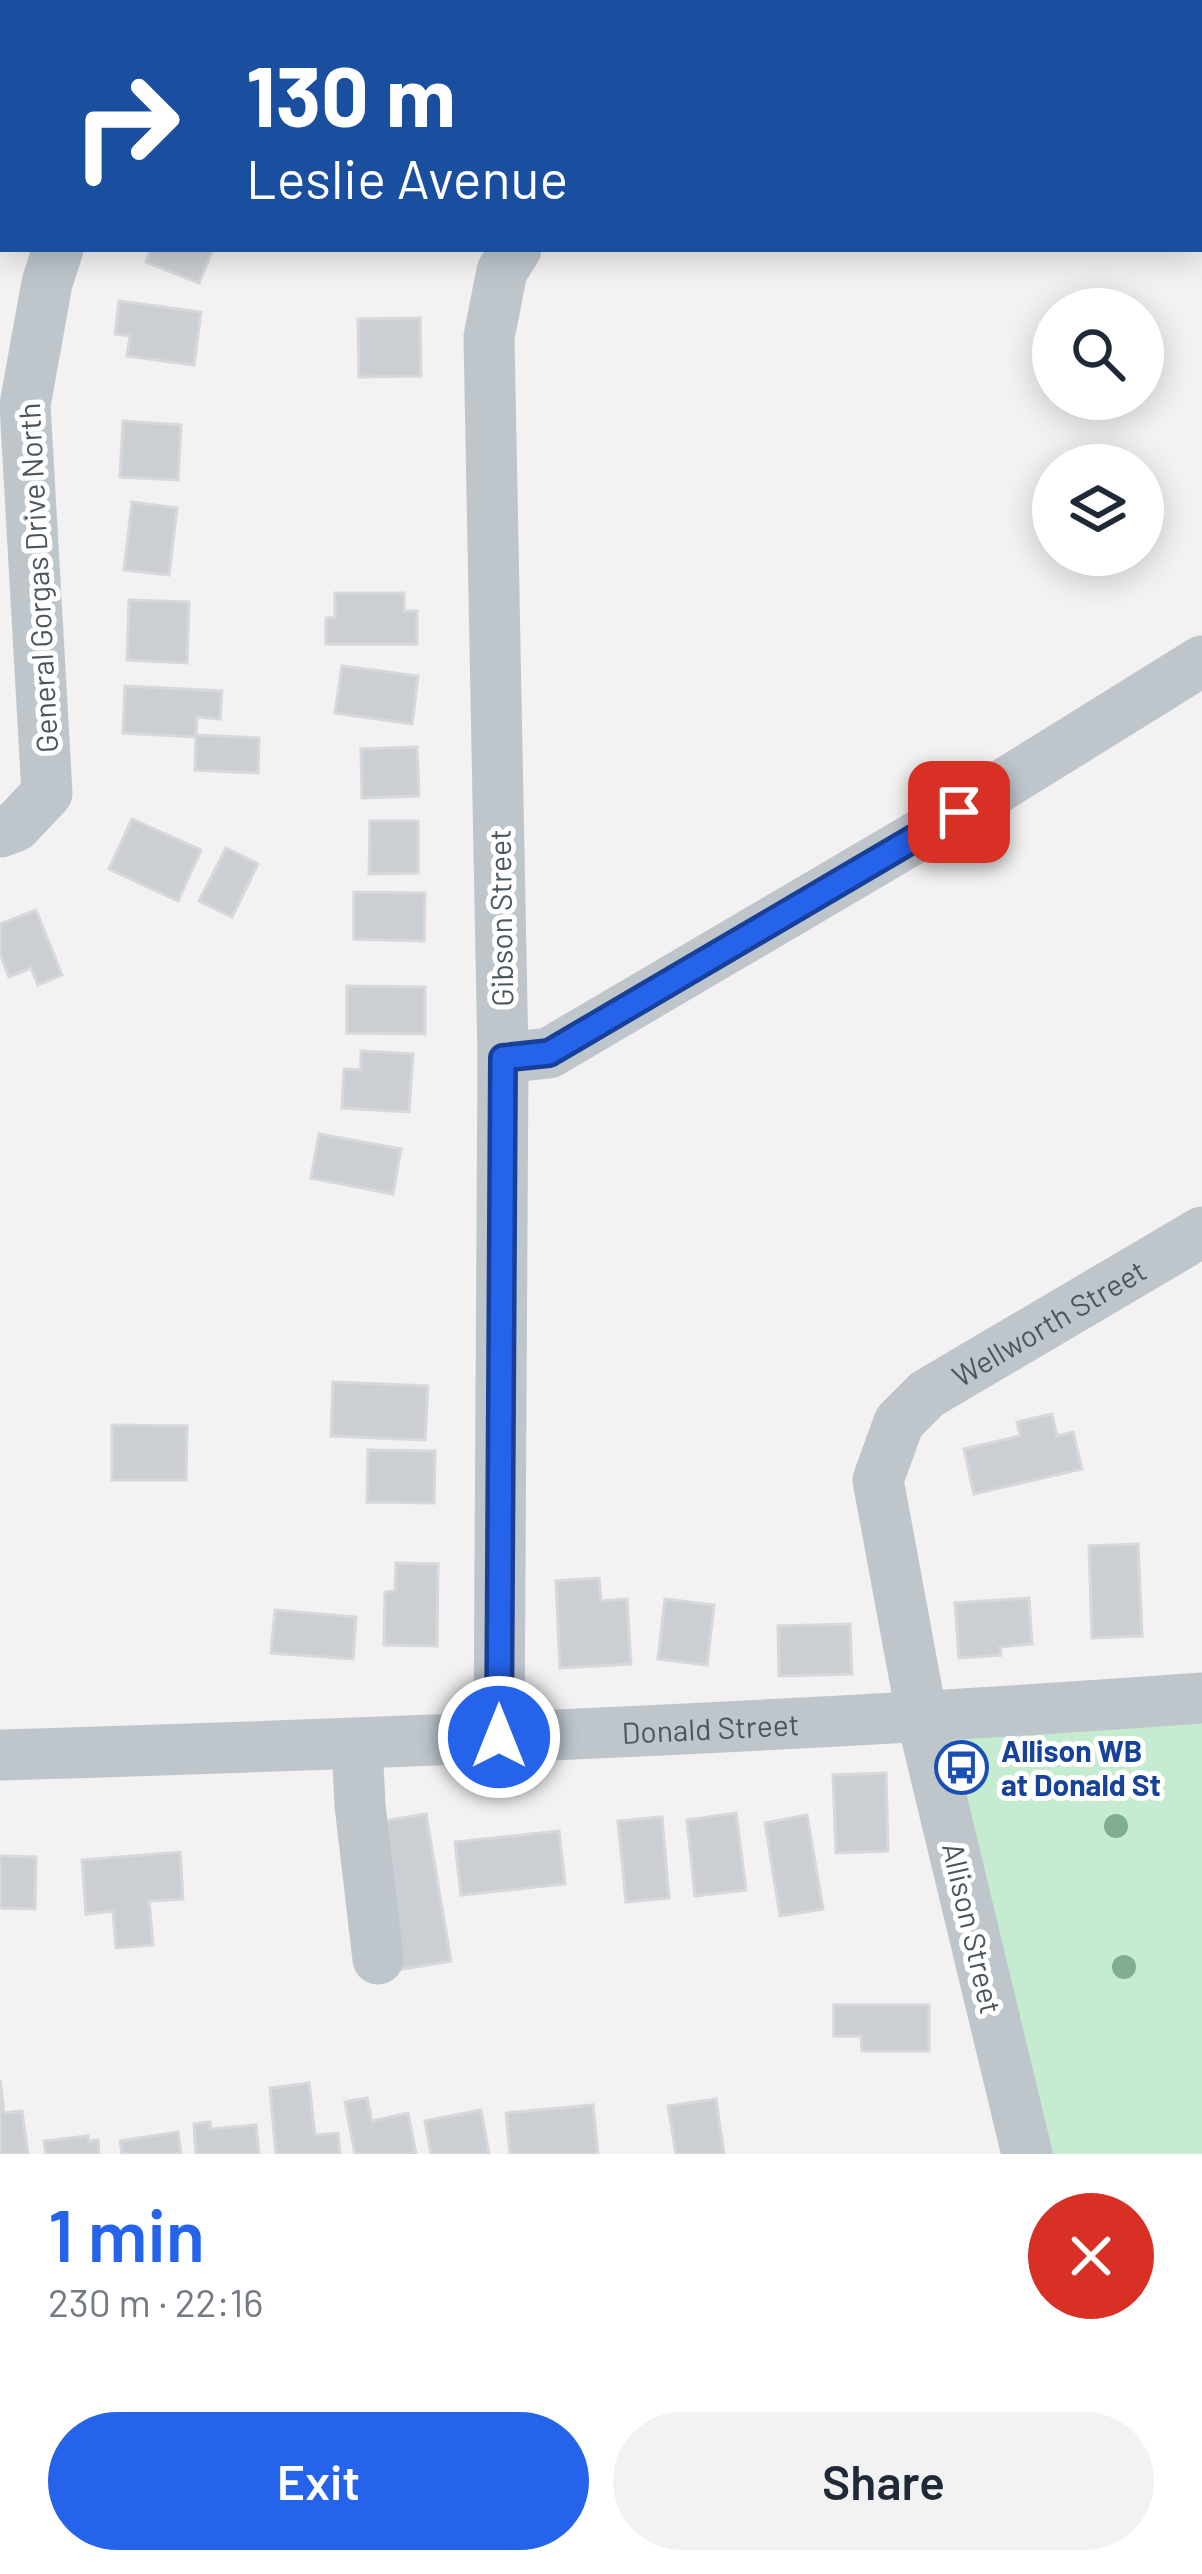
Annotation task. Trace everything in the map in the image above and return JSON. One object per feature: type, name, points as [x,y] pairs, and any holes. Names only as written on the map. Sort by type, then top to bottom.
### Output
[{"type":"street","name":"General Gorgas Drive North","points":[[8,829],[47,793],[13,405],[57,252]]},
{"type":"street","name":"Gibson Street","points":[[499,1737],[503,1058],[489,337],[502,271],[514,252]]},
{"type":"street","points":[[503,1058],[549,1053],[959,812],[1202,661]]},
{"type":"street","name":"Wellworth Street","points":[[899,1422],[927,1394],[1202,1232]]},
{"type":"street","name":"Allison Street","points":[[899,1422],[878,1480],[922,1718],[1027,2154]]},
{"type":"street","name":"Donald Street","points":[[0,1755],[357,1745],[922,1718],[1202,1698]]},
{"type":"street","points":[[357,1745],[359,1805],[378,1959]]},
{"type":"green space","points":[[1202,1708],[1202,2154],[1031,2154],[937,1728]]},
{"type":"building","points":[[150,252],[212,252],[199,283],[146,262]]},
{"type":"building","points":[[119,301],[201,312],[194,365],[127,356],[130,336],[115,334]]},
{"type":"building","points":[[420,318],[421,376],[359,377],[358,319]]},
{"type":"building","points":[[123,421],[181,425],[178,480],[120,477]]},
{"type":"building","points":[[132,502],[177,508],[169,575],[124,570]]},
{"type":"building","points":[[335,593],[404,593],[404,611],[417,611],[417,644],[326,644],[326,618],[335,618]]},
{"type":"building","points":[[129,600],[189,602],[187,663],[127,660]]},
{"type":"building","points":[[342,666],[418,676],[412,724],[335,713]]},
{"type":"building","points":[[125,686],[222,691],[220,719],[197,717],[196,737],[123,733]]},
{"type":"building","points":[[196,735],[259,738],[258,773],[195,770]]},
{"type":"building","points":[[417,747],[419,796],[362,798],[361,749]]},
{"type":"building","points":[[132,819],[201,850],[178,901],[109,869]]},
{"type":"building","points":[[370,821],[418,821],[418,873],[369,874]]},
{"type":"building","points":[[226,848],[258,864],[232,917],[199,901]]},
{"type":"building","points":[[354,892],[425,893],[424,941],[354,939]]},
{"type":"building","points":[[36,910],[62,975],[38,985],[31,968],[9,977],[0,954],[0,924]]},
{"type":"building","points":[[347,986],[425,987],[425,1034],[347,1033]]},
{"type":"building","points":[[361,1051],[413,1054],[409,1112],[342,1108],[344,1069],[361,1070]]},
{"type":"building","points":[[319,1134],[401,1149],[393,1194],[311,1178]]},
{"type":"building","points":[[333,1382],[428,1386],[425,1440],[331,1436]]},
{"type":"building","points":[[1052,1414],[1057,1436],[1073,1432],[1082,1469],[974,1494],[964,1449],[1020,1436],[1017,1422]]},
{"type":"building","points":[[112,1425],[187,1426],[186,1480],[112,1480]]},
{"type":"building","points":[[368,1450],[435,1451],[434,1503],[367,1502]]},
{"type":"building","points":[[1138,1544],[1142,1636],[1092,1638],[1089,1546]]},
{"type":"building","points":[[396,1563],[438,1564],[437,1646],[384,1645],[385,1592],[395,1591]]},
{"type":"building","points":[[599,1578],[601,1601],[627,1599],[631,1664],[560,1668],[556,1581]]},
{"type":"building","points":[[1029,1598],[1032,1644],[1000,1647],[1001,1655],[959,1658],[955,1603]]},
{"type":"building","points":[[665,1599],[714,1605],[707,1665],[658,1659]]},
{"type":"building","points":[[275,1610],[356,1617],[353,1659],[271,1653]]},
{"type":"building","points":[[850,1624],[852,1674],[779,1676],[778,1626]]},
{"type":"building","points":[[886,1773],[888,1851],[836,1853],[833,1775]]},
{"type":"building","points":[[736,1813],[746,1890],[695,1896],[687,1820]]},
{"type":"building","points":[[426,1814],[451,1961],[397,1970],[372,1823]]},
{"type":"building","points":[[807,1815],[823,1909],[780,1916],[765,1823]]},
{"type":"building","points":[[662,1817],[669,1898],[626,1902],[618,1821]]},
{"type":"building","points":[[559,1831],[565,1884],[461,1895],[455,1842]]},
{"type":"building","points":[[180,1852],[183,1899],[149,1901],[153,1945],[116,1948],[113,1911],[86,1914],[82,1860]]},
{"type":"building","points":[[0,1856],[36,1857],[35,1909],[0,1908]]},
{"type":"building","points":[[834,2005],[929,2005],[929,2051],[862,2051],[861,2036],[834,2036]]},
{"type":"building","points":[[0,2080],[4,2113],[22,2111],[28,2154],[0,2154]]},
{"type":"building","points":[[309,2083],[315,2135],[338,2133],[340,2154],[276,2154],[270,2088]]},
{"type":"building","points":[[367,2098],[372,2121],[408,2113],[416,2154],[355,2154],[345,2102]]},
{"type":"building","points":[[716,2099],[724,2154],[676,2154],[668,2106]]},
{"type":"building","points":[[593,2105],[598,2154],[510,2154],[506,2113]]},
{"type":"building","points":[[481,2110],[489,2154],[431,2154],[425,2121]]},
{"type":"building","points":[[210,2122],[211,2129],[256,2125],[259,2154],[196,2154],[194,2124]]},
{"type":"building","points":[[178,2132],[181,2154],[122,2154],[120,2141]]},
{"type":"building","points":[[88,2136],[89,2141],[98,2140],[99,2154],[46,2154],[44,2141]]},
{"type":"place","name":"Allison WB at Donald St","points":[[962,1767]]},
{"type":"route","points":[[499,1737],[503,1058],[549,1053],[959,812]]}]
